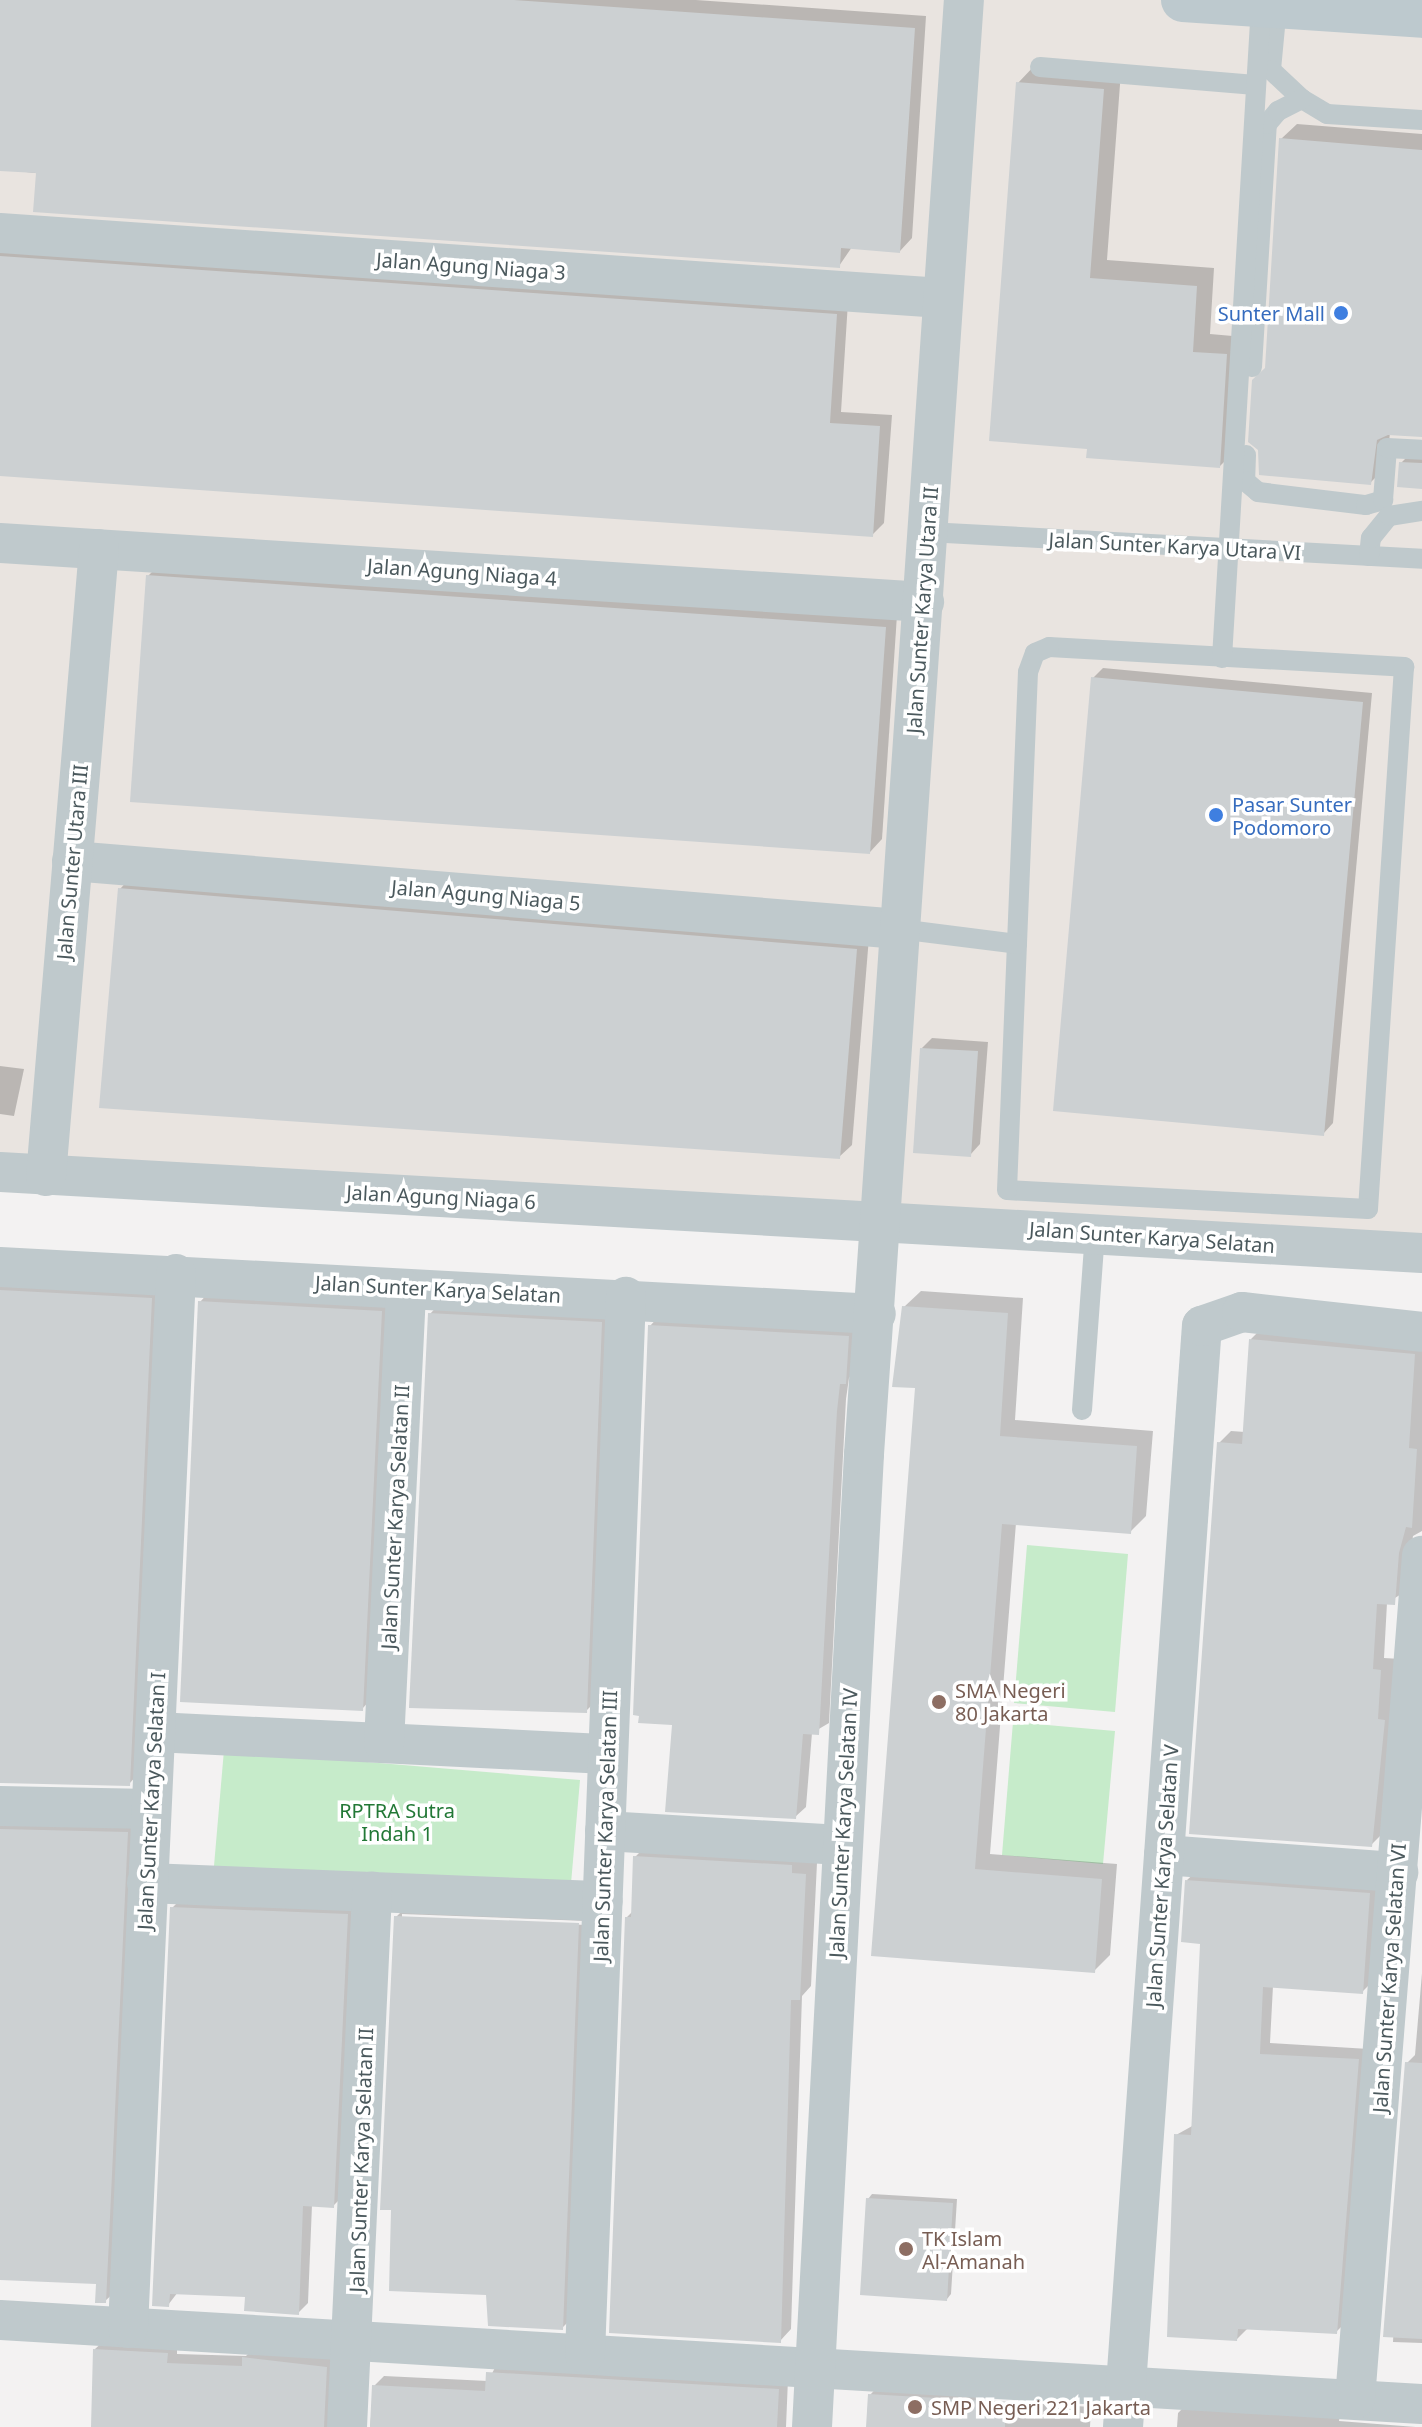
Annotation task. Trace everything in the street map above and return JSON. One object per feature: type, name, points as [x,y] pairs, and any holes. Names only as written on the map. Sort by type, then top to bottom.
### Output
[{"type":"main road","points":[[1183,0],[1422,16]]},
{"type":"street","name":"Jalan Sunter Karya Utara II","points":[[882,1220],[899,929],[964,0]]},
{"type":"street","name":"Jalan Agung Niaga 3","points":[[0,233],[942,298]]},
{"type":"street","name":"Jalan Agung Niaga 4","points":[[0,543],[924,602]]},
{"type":"street","name":"Jalan Sunter Utara III","points":[[46,1176],[99,549]]},
{"type":"street","name":"Jalan Agung Niaga 5","points":[[72,861],[899,929]]},
{"type":"street","name":"Jalan Agung Niaga 6","points":[[0,1172],[882,1220]]},
{"type":"street","name":"Jalan Sunter Karya Selatan","points":[[882,1220],[1422,1253]]},
{"type":"street","name":"Jalan Sunter Karya Selatan IV","points":[[812,2427],[841,1845],[882,1220]]},
{"type":"street","name":"Jalan Sunter Karya Selatan","points":[[0,1267],[176,1274],[406,1291],[626,1297],[876,1314]]},
{"type":"street","name":"Jalan Sunter Karya Selatan I","points":[[128,2328],[176,1274]]},
{"type":"street","name":"Jalan Sunter Karya Selatan II","points":[[384,1743],[406,1291]]},
{"type":"street","name":"Jalan Sunter Karya Selatan III","points":[[585,2354],[626,1297]]},
{"type":"street","name":"Jalan Sunter Karya Selatan V","points":[[1123,2427],[1202,1326],[1242,1312],[1422,1332]]},
{"type":"street","name":"Jalan Sunter Karya Selatan VI","points":[[1355,2399],[1406,1960],[1398,1872],[1412,1796],[1422,1556]]},
{"type":"street","points":[[155,1732],[607,1754]]},
{"type":"street","points":[[0,1806],[151,1809]]},
{"type":"street","points":[[605,1831],[841,1845]]},
{"type":"street","points":[[1164,1855],[1398,1872]]},
{"type":"street","points":[[147,1883],[603,1901]]},
{"type":"street","name":"Jalan Sunter Karya Selatan II","points":[[347,2427],[354,2341],[372,1892]]},
{"type":"street","points":[[0,2320],[1422,2404]]},
{"type":"lane","points":[[1222,658],[1255,85],[1269,5]]},
{"type":"lane","points":[[1269,5],[1271,70],[1302,99],[1327,114],[1422,120]]},
{"type":"lane","points":[[1040,67],[1255,85]]},
{"type":"lane","points":[[1302,99],[1278,111],[1267,124],[1245,481],[1258,492],[1366,505],[1383,500],[1387,448],[1422,450]]},
{"type":"lane","points":[[1369,556],[1371,538],[1389,516],[1422,511]]},
{"type":"lane","name":"Jalan Sunter Karya Utara VI","points":[[928,532],[1422,559]]},
{"type":"lane","points":[[1368,1209],[1007,1190],[1028,672],[1035,653],[1049,647],[1404,667],[1368,1209],[1374,1250]]},
{"type":"lane","points":[[899,929],[1017,944]]},
{"type":"lane","points":[[1082,1410],[1095,1233]]},
{"type":"shaded area","points":[[0,0],[1422,0],[1422,1264],[0,1160]]},
{"type":"green space","points":[[1027,1545],[1128,1554],[1115,1712],[1014,1703]]},
{"type":"green space","points":[[1013,1722],[1115,1731],[1103,1864],[1002,1855]]},
{"type":"green space","name":"RPTRA Sutra Indah 1","points":[[224,1750],[580,1780],[570,1895],[214,1866]]},
{"type":"building","points":[[0,0],[514,0],[915,28],[900,253],[841,248],[840,268],[33,212],[36,173],[0,171]]},
{"type":"building","points":[[1016,82],[1104,89],[1090,278],[1197,286],[1193,352],[1227,354],[1220,468],[1086,458],[1087,449],[989,441]]},
{"type":"building","name":"Sunter Mall","points":[[1279,138],[1422,150],[1422,437],[1388,435],[1377,440],[1371,485],[1259,475],[1258,450],[1248,442],[1252,380],[1265,368]]},
{"type":"building","points":[[0,256],[837,314],[830,423],[880,426],[873,537],[0,476]]},
{"type":"building","points":[[1399,462],[1422,463],[1422,489],[1397,487]]},
{"type":"building","points":[[146,575],[886,627],[870,854],[130,802]]},
{"type":"building","name":"Pasar Sunter Podomoro","points":[[1091,677],[1363,702],[1324,1136],[1053,1111]]},
{"type":"building","points":[[118,888],[857,949],[840,1159],[99,1108]]},
{"type":"building","points":[[920,1048],[978,1051],[971,1157],[913,1153]]},
{"type":"building","points":[[0,1290],[152,1298],[130,1786],[0,1783]]},
{"type":"building","points":[[198,1301],[382,1311],[363,1711],[180,1702]]},
{"type":"building","name":"SMA Negeri 80 Jakarta","points":[[902,1306],[1008,1313],[1000,1436],[1137,1446],[1131,1534],[1002,1524],[975,1869],[1102,1879],[1095,1973],[871,1956],[915,1388],[892,1387]]},
{"type":"building","points":[[428,1313],[602,1322],[587,1713],[409,1708]]},
{"type":"building","points":[[648,1325],[849,1336],[846,1384],[840,1384],[837,1411],[819,1735],[803,1734],[796,1819],[665,1812],[672,1725],[638,1723],[639,1716],[633,1715]]},
{"type":"building","points":[[1249,1339],[1415,1354],[1409,1448],[1417,1449],[1412,1528],[1406,1527],[1399,1553],[1395,1605],[1377,1604],[1373,1669],[1381,1670],[1378,1719],[1385,1720],[1372,1847],[1189,1834],[1217,1442],[1242,1444]]},
{"type":"building","points":[[0,1829],[128,1832],[106,2303],[95,2303],[96,2284],[0,2280]]},
{"type":"building","points":[[633,1856],[792,1865],[792,1873],[806,1874],[800,2000],[791,2000],[781,2343],[609,2333],[625,1917],[631,1917]]},
{"type":"building","points":[[1185,1880],[1370,1893],[1363,1994],[1263,1987],[1260,2054],[1359,2059],[1337,2334],[1238,2329],[1237,2341],[1167,2337],[1174,2134],[1191,2135],[1200,1944],[1181,1942]]},
{"type":"building","points":[[170,1907],[348,1914],[334,2208],[303,2206],[299,2315],[244,2311],[245,2297],[170,2294],[169,2307],[152,2306]]},
{"type":"building","points":[[394,1916],[579,1923],[563,2330],[488,2326],[486,2295],[389,2291],[391,2210],[380,2210]]},
{"type":"building","points":[[1405,2062],[1422,2063],[1422,2339],[1383,2337]]},
{"type":"building","name":"TK Islam Al-Amanah","points":[[866,2198],[953,2203],[947,2301],[860,2295]]},
{"type":"building","points":[[93,2349],[168,2353],[167,2363],[242,2366],[242,2357],[327,2367],[324,2427],[91,2427]]},
{"type":"building","points":[[486,2372],[779,2389],[777,2427],[370,2427],[372,2385],[485,2391]]},
{"type":"building","name":"SMP Negeri 221 Jakarta","points":[[868,2394],[1006,2402],[1005,2427],[866,2427]]},
{"type":"place","name":"Sunter Mall","points":[[1341,313]]},
{"type":"place","name":"Pasar Sunter Podomoro","points":[[1216,815]]},
{"type":"place","name":"SMA Negeri 80 Jakarta","points":[[939,1702]]},
{"type":"place","name":"TK Islam Al-Amanah","points":[[906,2249]]},
{"type":"place","name":"SMP Negeri 221 Jakarta","points":[[915,2407]]}]
